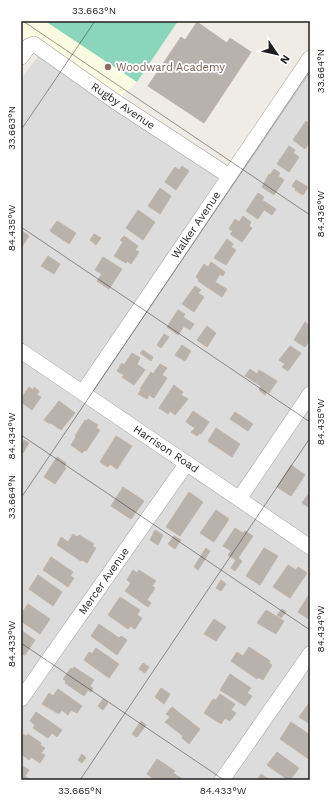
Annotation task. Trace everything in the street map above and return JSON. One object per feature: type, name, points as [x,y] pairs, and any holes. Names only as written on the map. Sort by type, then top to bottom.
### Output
[{"type":"street","name":"Rugby Avenue","points":[[21,57],[29,46],[34,44],[116,102],[229,176]]},
{"type":"street","name":"Walker Avenue","points":[[82,392],[310,58]]},
{"type":"street","name":"Harrison Road","points":[[21,351],[310,547]]},
{"type":"street","points":[[239,499],[310,394]]},
{"type":"street","name":"Mercer Avenue","points":[[21,699],[187,463]]},
{"type":"street","points":[[222,780],[310,654]]},
{"type":"shaded area","name":"Woodward Academy","points":[[21,21],[178,21],[137,82],[120,97],[42,51],[21,51]]},
{"type":"shaded area","points":[[42,51],[228,169],[310,51],[310,780],[21,780],[21,79]]},
{"type":"green space","points":[[45,21],[178,21],[137,82]]},
{"type":"building","points":[[197,22],[227,43],[230,38],[251,52],[204,123],[148,86],[181,37],[185,40]]},
{"type":"building","points":[[306,121],[310,124],[310,142],[305,149],[293,140]]},
{"type":"building","points":[[289,146],[295,150],[293,153],[299,157],[289,172],[277,164]]},
{"type":"building","points":[[182,166],[189,171],[176,190],[165,182],[175,167],[179,170]]},
{"type":"building","points":[[274,169],[280,173],[278,176],[284,180],[274,195],[262,187],[269,174],[270,175]]},
{"type":"building","points":[[296,180],[308,187],[303,195],[292,186]]},
{"type":"building","points":[[160,188],[171,196],[160,214],[148,206]]},
{"type":"building","points":[[258,193],[264,197],[262,200],[276,209],[272,215],[264,210],[258,219],[246,211]]},
{"type":"building","points":[[138,210],[155,222],[143,240],[126,228]]},
{"type":"building","points":[[243,216],[251,222],[249,226],[252,228],[242,242],[230,234],[233,231],[229,229],[235,219],[239,222]]},
{"type":"building","points":[[57,221],[76,233],[69,244],[50,231]]},
{"type":"building","points":[[21,230],[29,236],[21,248]]},
{"type":"building","points":[[94,234],[101,238],[96,245],[90,240]]},
{"type":"building","points":[[124,236],[138,246],[135,250],[139,252],[131,264],[127,261],[126,263],[114,256],[123,242],[120,240]]},
{"type":"building","points":[[227,239],[233,244],[231,247],[236,250],[226,265],[214,258]]},
{"type":"building","points":[[48,256],[60,264],[54,274],[41,266]]},
{"type":"building","points":[[103,257],[122,269],[109,289],[97,281],[102,274],[95,270]]},
{"type":"building","points":[[211,262],[225,272],[223,276],[220,274],[215,282],[227,289],[222,297],[198,281],[199,279],[196,277],[204,264],[208,267]]},
{"type":"building","points":[[195,286],[201,290],[198,293],[204,297],[194,312],[182,304]]},
{"type":"building","points":[[178,310],[185,314],[183,317],[194,324],[190,330],[184,326],[178,335],[167,327]]},
{"type":"building","points":[[305,322],[310,326],[310,340],[305,347],[294,340]]},
{"type":"building","points":[[207,326],[216,333],[207,347],[197,340]]},
{"type":"building","points":[[164,334],[169,337],[161,348],[157,345]]},
{"type":"building","points":[[182,345],[191,351],[185,361],[175,355]]},
{"type":"building","points":[[290,346],[301,353],[288,371],[282,367],[285,364],[279,360]]},
{"type":"building","points":[[143,350],[153,357],[151,361],[140,353]]},
{"type":"building","points":[[132,353],[140,358],[137,364],[145,370],[134,385],[122,377],[124,375],[117,371],[122,363],[124,365]]},
{"type":"building","points":[[160,364],[167,368],[162,375],[167,378],[154,398],[149,395],[147,399],[138,394],[151,372],[153,374]]},
{"type":"building","points":[[250,369],[257,374],[259,370],[277,381],[269,393],[267,391],[265,395],[259,390],[261,386],[245,376]]},
{"type":"building","points":[[174,385],[183,392],[181,395],[188,399],[175,415],[170,411],[168,414],[159,408]]},
{"type":"building","points":[[29,387],[33,390],[34,387],[39,391],[37,395],[41,397],[32,410],[21,402],[21,399]]},
{"type":"building","points":[[59,401],[75,413],[61,430],[44,420]]},
{"type":"building","points":[[193,411],[209,422],[201,434],[200,433],[197,436],[191,432],[195,428],[186,422]]},
{"type":"building","points":[[235,412],[253,424],[248,431],[230,419]]},
{"type":"building","points":[[88,419],[98,425],[96,428],[100,430],[86,451],[85,450],[82,453],[71,445],[85,420],[86,421]]},
{"type":"building","points":[[216,428],[240,444],[232,457],[208,441]]},
{"type":"building","points":[[116,436],[132,446],[117,469],[110,464],[108,467],[100,462]]},
{"type":"building","points":[[24,440],[29,443],[23,453],[21,451],[21,445]]},
{"type":"building","points":[[57,457],[66,463],[64,467],[66,468],[55,484],[44,477]]},
{"type":"building","points":[[291,465],[305,475],[291,496],[277,487]]},
{"type":"building","points":[[123,487],[144,501],[131,519],[111,506]]},
{"type":"building","points":[[189,492],[203,502],[180,536],[166,527]]},
{"type":"building","points":[[310,492],[310,508],[302,503]]},
{"type":"building","points":[[216,510],[229,519],[214,542],[200,533]]},
{"type":"building","points":[[235,528],[243,533],[245,531],[253,536],[238,558],[242,561],[235,571],[231,568],[236,560],[228,555],[231,551],[223,546]]},
{"type":"building","points":[[155,530],[163,535],[158,545],[150,540]]},
{"type":"building","points":[[73,534],[77,537],[79,535],[94,544],[92,546],[96,548],[87,563],[82,560],[81,561],[57,545],[61,537],[68,542]]},
{"type":"building","points":[[174,536],[181,540],[175,549],[168,544]]},
{"type":"building","points":[[206,548],[210,551],[198,570],[194,567]]},
{"type":"building","points":[[264,548],[278,556],[260,585],[246,576]]},
{"type":"building","points":[[51,557],[73,572],[70,576],[74,578],[68,587],[43,570]]},
{"type":"building","points":[[288,565],[296,570],[298,567],[307,573],[290,598],[273,587]]},
{"type":"building","points":[[133,570],[137,573],[139,570],[156,581],[152,586],[155,588],[147,600],[151,603],[148,607],[125,591],[131,583],[127,580]]},
{"type":"building","points":[[38,575],[62,592],[53,606],[29,589]]},
{"type":"building","points":[[221,580],[226,584],[221,591],[216,588]]},
{"type":"building","points":[[310,593],[310,620],[298,612]]},
{"type":"building","points":[[120,597],[140,610],[137,615],[142,618],[135,629],[130,626],[128,629],[108,615]]},
{"type":"building","points":[[28,604],[50,619],[40,634],[21,621],[21,614]]},
{"type":"building","points":[[282,609],[286,612],[281,618],[277,615]]},
{"type":"building","points":[[266,610],[284,621],[276,634],[257,623]]},
{"type":"building","points":[[214,619],[226,627],[216,641],[204,634]]},
{"type":"building","points":[[99,624],[119,638],[121,636],[127,640],[117,655],[91,636]]},
{"type":"building","points":[[22,631],[35,640],[25,655],[21,653]]},
{"type":"building","points":[[249,647],[270,661],[269,663],[272,665],[263,680],[258,677],[257,679],[231,661],[237,652],[243,656]]},
{"type":"building","points":[[96,648],[119,664],[109,678],[84,660],[89,652],[92,654]]},
{"type":"building","points":[[143,663],[149,667],[145,673],[139,669]]},
{"type":"building","points":[[74,667],[94,680],[90,686],[93,688],[91,692],[88,690],[84,696],[65,683],[66,681],[63,679],[71,668],[73,669]]},
{"type":"building","points":[[230,674],[251,688],[247,693],[252,696],[245,706],[220,690]]},
{"type":"building","points":[[161,688],[170,694],[164,704],[155,697]]},
{"type":"building","points":[[58,689],[82,706],[77,713],[71,710],[68,715],[62,710],[59,714],[42,704],[49,693],[53,696]]},
{"type":"building","points":[[220,694],[235,704],[231,710],[236,713],[230,721],[225,718],[221,724],[204,713],[213,699],[216,700]]},
{"type":"building","points":[[103,699],[108,703],[103,710],[98,706]]},
{"type":"building","points":[[310,702],[310,724],[299,717]]},
{"type":"building","points":[[172,707],[200,729],[189,744],[182,738],[183,736],[165,722],[170,717],[166,714]]},
{"type":"building","points":[[36,712],[62,730],[57,737],[52,733],[48,738],[33,728],[35,725],[30,721]]},
{"type":"building","points":[[141,721],[146,725],[137,737],[132,734]]},
{"type":"building","points":[[291,722],[310,735],[310,760],[280,739]]},
{"type":"building","points":[[23,734],[26,736],[28,734],[41,743],[40,745],[45,748],[41,753],[45,755],[40,763],[31,757],[29,760],[21,754],[21,737]]},
{"type":"building","points":[[277,752],[299,768],[290,780],[267,765]]},
{"type":"building","points":[[82,754],[86,758],[82,763],[78,760]]},
{"type":"building","points":[[157,759],[175,771],[173,773],[184,780],[155,780],[147,774]]},
{"type":"building","points":[[21,765],[29,770],[25,776],[30,780],[21,780]]},
{"type":"building","points":[[261,774],[270,780],[257,780]]},
{"type":"place","name":"Woodward Academy","points":[[108,67]]}]
